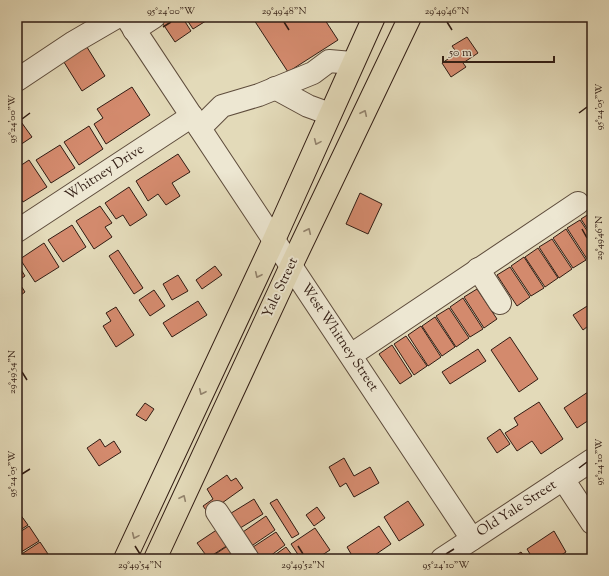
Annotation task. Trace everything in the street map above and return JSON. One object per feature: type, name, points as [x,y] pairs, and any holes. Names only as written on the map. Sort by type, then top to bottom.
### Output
[{"type":"main road","name":"Yale Street","points":[[125,559],[274,240],[352,63],[374,17]]},
{"type":"main road","name":"Yale Street","points":[[154,559],[291,266],[410,17]]},
{"type":"main road","points":[[364,37],[394,51]]},
{"type":"main road","points":[[146,512],[171,525]]},
{"type":"street","points":[[17,80],[74,42],[117,17]]},
{"type":"street","points":[[130,23],[154,17]]},
{"type":"street","name":"West Whitney Street","points":[[130,23],[472,539]]},
{"type":"street","name":"Whitney Drive","points":[[17,230],[222,106],[313,73],[329,61],[352,63]]},
{"type":"street","points":[[275,88],[308,106],[330,114]]},
{"type":"street","points":[[351,355],[578,203]]},
{"type":"street","points":[[478,269],[500,303]]},
{"type":"street","name":"Old Yale Street","points":[[442,559],[592,460]]},
{"type":"street","points":[[563,479],[592,523]]},
{"type":"street","points":[[217,512],[248,559]]},
{"type":"building","points":[[167,17],[182,17],[191,31],[175,42],[161,21]]},
{"type":"building","points":[[185,17],[208,17],[209,19],[193,29]]},
{"type":"building","points":[[252,17],[323,17],[338,40],[288,72]]},
{"type":"building","points":[[467,37],[478,53],[463,63],[466,67],[451,77],[442,63],[457,53],[452,46]]},
{"type":"building","points":[[85,44],[105,76],[82,91],[62,59]]},
{"type":"building","points":[[132,87],[150,115],[106,144],[94,124],[103,118],[97,109]]},
{"type":"building","points":[[19,119],[32,137],[17,147],[17,120]]},
{"type":"building","points":[[89,126],[103,149],[79,165],[64,142]]},
{"type":"building","points":[[60,145],[75,168],[51,183],[36,160]]},
{"type":"building","points":[[178,154],[190,172],[172,183],[180,196],[166,205],[158,194],[148,201],[136,181]]},
{"type":"building","points":[[29,160],[47,187],[23,202],[17,193],[17,168]]},
{"type":"building","points":[[129,187],[147,215],[130,226],[123,215],[116,219],[105,203]]},
{"type":"building","points":[[360,193],[382,204],[368,234],[346,224]]},
{"type":"building","points":[[100,206],[112,223],[105,227],[112,237],[94,249],[76,221]]},
{"type":"building","points":[[592,212],[592,236],[581,219]]},
{"type":"building","points":[[580,220],[592,238],[592,256],[587,259],[567,228]]},
{"type":"building","points":[[72,225],[86,247],[63,262],[48,240]]},
{"type":"building","points":[[566,229],[586,260],[573,268],[553,238]]},
{"type":"building","points":[[552,239],[572,269],[559,278],[539,247]]},
{"type":"building","points":[[44,243],[59,267],[35,282],[20,259]]},
{"type":"building","points":[[538,248],[558,278],[545,287],[525,257]]},
{"type":"building","points":[[118,250],[143,288],[134,294],[109,256]]},
{"type":"building","points":[[524,257],[544,288],[531,296],[511,266]]},
{"type":"building","points":[[17,263],[25,276],[18,281],[25,292],[17,298]]},
{"type":"building","points":[[215,266],[222,275],[202,289],[196,280]]},
{"type":"building","points":[[510,267],[530,297],[517,306],[497,275]]},
{"type":"building","points":[[178,275],[188,291],[172,300],[163,284]]},
{"type":"building","points":[[477,289],[497,319],[484,328],[464,297]]},
{"type":"building","points":[[154,290],[165,306],[150,316],[139,300]]},
{"type":"building","points":[[463,298],[483,329],[470,337],[450,307]]},
{"type":"building","points":[[198,301],[207,315],[172,337],[163,323]]},
{"type":"building","points":[[592,303],[592,323],[583,330],[573,315]]},
{"type":"building","points":[[116,307],[134,335],[116,347],[103,326],[111,321],[106,313]]},
{"type":"building","points":[[449,308],[469,338],[456,347],[436,316]]},
{"type":"building","points":[[435,317],[455,347],[442,356],[422,326]]},
{"type":"building","points":[[421,326],[441,357],[428,366],[408,335]]},
{"type":"building","points":[[406,336],[427,366],[414,375],[394,344]]},
{"type":"building","points":[[510,337],[538,379],[519,392],[491,350]]},
{"type":"building","points":[[392,345],[412,376],[400,384],[379,354]]},
{"type":"building","points":[[478,349],[486,361],[450,384],[442,372]]},
{"type":"building","points":[[588,392],[592,398],[592,418],[577,428],[564,408]]},
{"type":"building","points":[[539,402],[563,439],[541,454],[532,441],[517,451],[505,433],[518,425],[514,418]]},
{"type":"building","points":[[145,403],[154,409],[146,421],[136,415]]},
{"type":"building","points":[[500,429],[510,444],[497,453],[487,438]]},
{"type":"building","points":[[100,439],[105,447],[114,441],[121,452],[99,466],[87,448]]},
{"type":"building","points":[[344,458],[354,476],[370,467],[379,483],[354,497],[346,483],[340,487],[329,467]]},
{"type":"building","points":[[227,475],[231,481],[236,478],[243,488],[208,513],[203,506],[213,499],[207,489]]},
{"type":"building","points":[[254,499],[263,514],[237,530],[228,515]]},
{"type":"building","points":[[277,499],[299,534],[292,538],[270,503]]},
{"type":"building","points":[[408,501],[424,525],[399,541],[384,517]]},
{"type":"building","points":[[317,507],[325,518],[314,526],[306,515]]},
{"type":"building","points":[[17,510],[28,525],[17,532]]},
{"type":"building","points":[[266,516],[275,530],[250,547],[240,534]]},
{"type":"building","points":[[29,526],[39,541],[18,554],[17,534]]},
{"type":"building","points":[[379,526],[391,544],[369,559],[354,559],[347,547]]},
{"type":"building","points":[[315,528],[330,550],[316,559],[301,559],[291,544]]},
{"type":"building","points":[[218,529],[228,545],[208,558],[197,543]]},
{"type":"building","points":[[554,531],[566,552],[555,559],[533,559],[527,549]]},
{"type":"building","points":[[276,532],[285,545],[266,559],[257,559],[250,549]]},
{"type":"building","points":[[40,542],[50,557],[48,559],[17,559],[17,557]]},
{"type":"building","points":[[229,545],[238,559],[208,559]]},
{"type":"building","points":[[286,547],[295,559],[269,559]]},
{"type":"building","points":[[521,552],[526,559],[510,559]]}]
